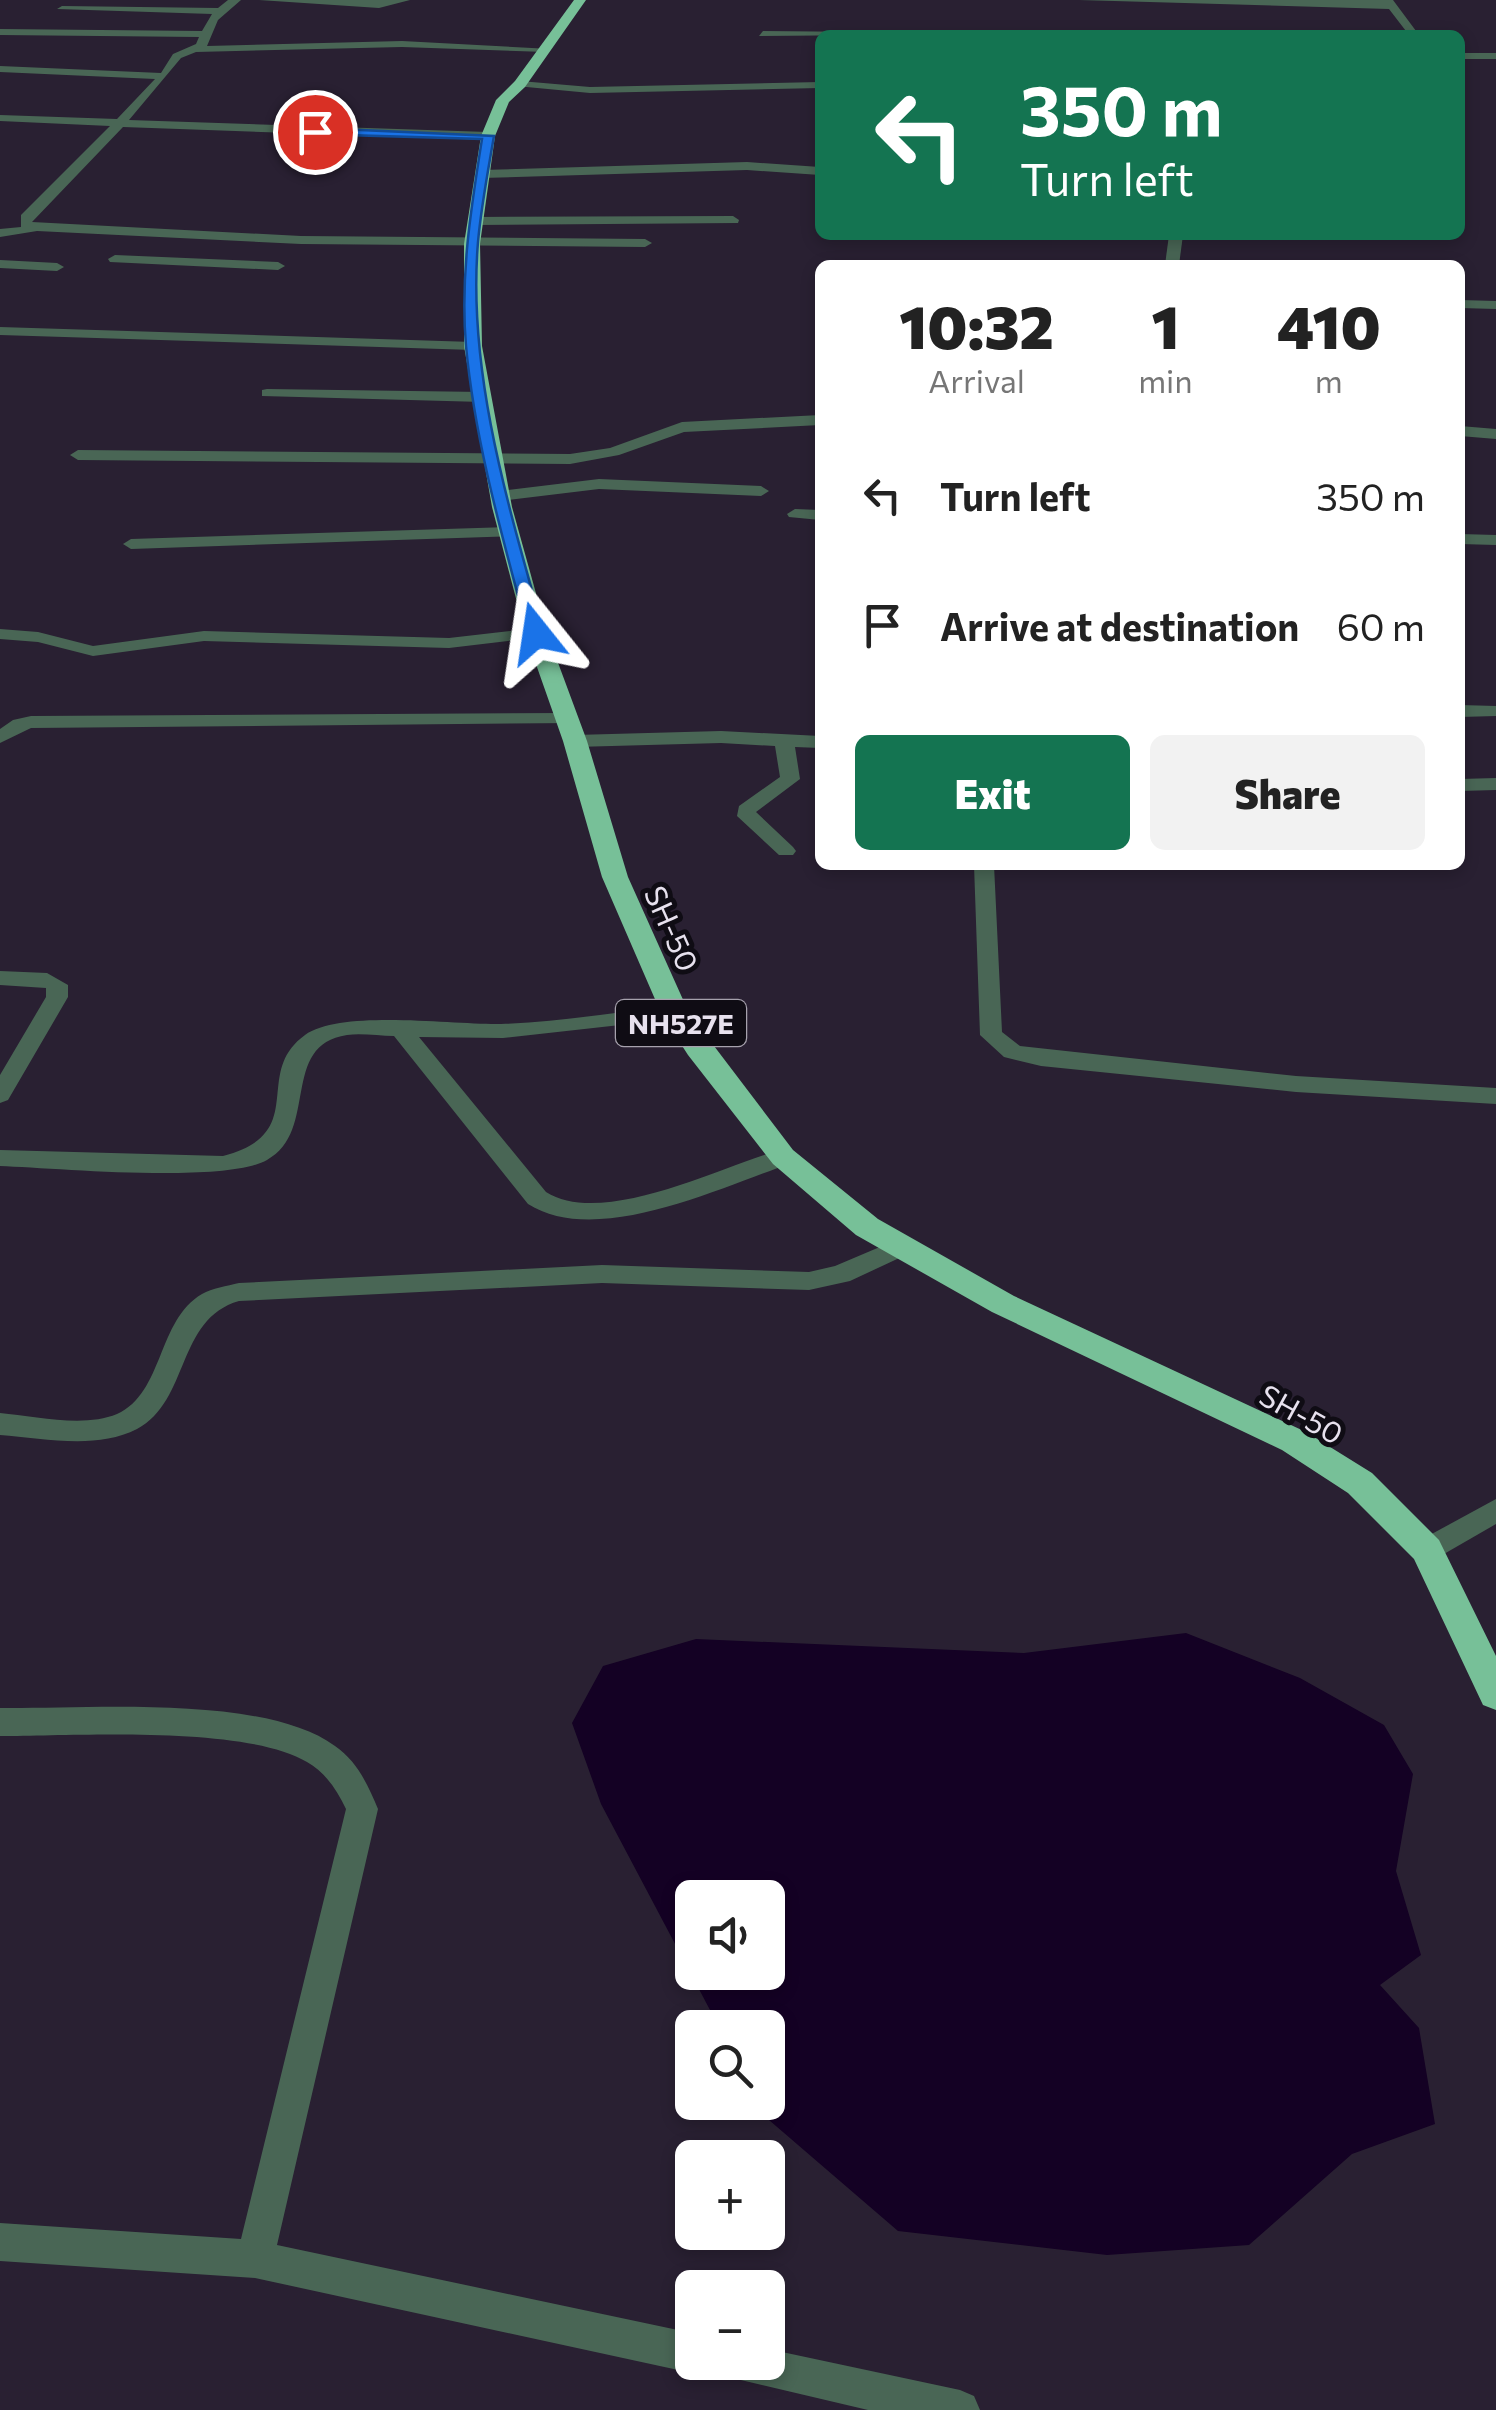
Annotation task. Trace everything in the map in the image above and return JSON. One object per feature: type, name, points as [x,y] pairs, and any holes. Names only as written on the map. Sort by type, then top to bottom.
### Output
[{"type":"highway","name":"SH-50","points":[[580,0],[520,84],[502,100],[488,136],[473,232],[473,346],[500,496],[536,633],[571,730],[615,877],[675,1013],[698,1049],[783,1157],[867,1228],[1003,1304],[1294,1440],[1360,1483],[1426,1550],[1496,1694]]},
{"type":"street","points":[[32,228],[26,225],[26,218],[164,76],[177,56],[191,50],[221,11],[236,0]]},
{"type":"street","points":[[264,0],[379,5],[405,0]]},
{"type":"street","points":[[1084,0],[1390,3],[1410,30]]},
{"type":"street","points":[[62,9],[221,11]]},
{"type":"street","points":[[0,32],[204,34]]},
{"type":"street","points":[[763,34],[815,34]]},
{"type":"street","points":[[168,50],[402,44],[546,49]]},
{"type":"street","points":[[1465,56],[1496,56]]},
{"type":"street","points":[[0,69],[164,76]]},
{"type":"street","points":[[520,84],[590,90],[815,84]]},
{"type":"street","points":[[0,118],[488,136]]},
{"type":"street","points":[[481,174],[748,166],[815,171]]},
{"type":"street","points":[[0,233],[32,228],[300,240],[733,220]]},
{"type":"street","points":[[473,232],[645,243]]},
{"type":"street","points":[[115,260],[273,271],[300,240]]},
{"type":"street","points":[[0,264],[56,266]]},
{"type":"street","points":[[1465,304],[1496,305]]},
{"type":"street","points":[[0,331],[473,346]]},
{"type":"street","points":[[267,392],[483,397]]},
{"type":"street","points":[[78,455],[591,457],[682,426],[815,420]]},
{"type":"street","points":[[1465,431],[1496,434]]},
{"type":"street","points":[[500,496],[598,484],[761,491]]},
{"type":"street","points":[[795,514],[815,515]]},
{"type":"street","points":[[131,544],[509,532]]},
{"type":"street","points":[[1465,539],[1496,540]]},
{"type":"street","points":[[0,634],[38,637],[93,651],[204,636],[449,643],[536,633]]},
{"type":"street","points":[[1465,711],[1494,711]]},
{"type":"street","points":[[0,737],[31,722],[571,730],[815,742]]},
{"type":"street","points":[[784,740],[790,778],[746,810],[786,851]]},
{"type":"street","points":[[1465,785],[1496,784]]},
{"type":"street","points":[[984,870],[991,1035],[1012,1052],[1296,1084],[1496,1096]]},
{"type":"street","points":[[0,978],[47,980],[56,985],[56,996],[0,1096]]},
{"type":"street","points":[[0,1158],[224,1164],[254,1160],[272,1147],[284,1126],[296,1055],[309,1039],[325,1031],[503,1031],[675,1013]]},
{"type":"street","points":[[400,1029],[537,1198],[556,1210],[622,1208],[783,1157]]},
{"type":"street","points":[[0,1424],[90,1428],[126,1422],[144,1409],[188,1320],[211,1300],[239,1292],[602,1274],[808,1281],[841,1274],[901,1247]]},
{"type":"street","points":[[1426,1550],[1496,1510]]},
{"type":"street","points":[[0,1722],[243,1727],[314,1748],[348,1775],[362,1809],[254,2259]]},
{"type":"street","points":[[0,2242],[254,2259],[675,2349]]},
{"type":"street","points":[[785,2372],[960,2410]]},
{"type":"shaded area","points":[[1186,1633],[1300,1678],[1384,1725],[1413,1774],[1396,1871],[1421,1955],[1380,1985],[1419,2028],[1435,2124],[1352,2154],[1249,2245],[1107,2255],[898,2231],[769,2120],[785,2120],[785,2010],[710,2010],[699,1990],[785,1990],[785,1880],[675,1880],[675,1944],[601,1804],[572,1723],[603,1666],[696,1639],[1024,1653]]},
{"type":"route","points":[[315,132],[488,136],[472,244],[473,346],[502,507],[536,633]]}]
